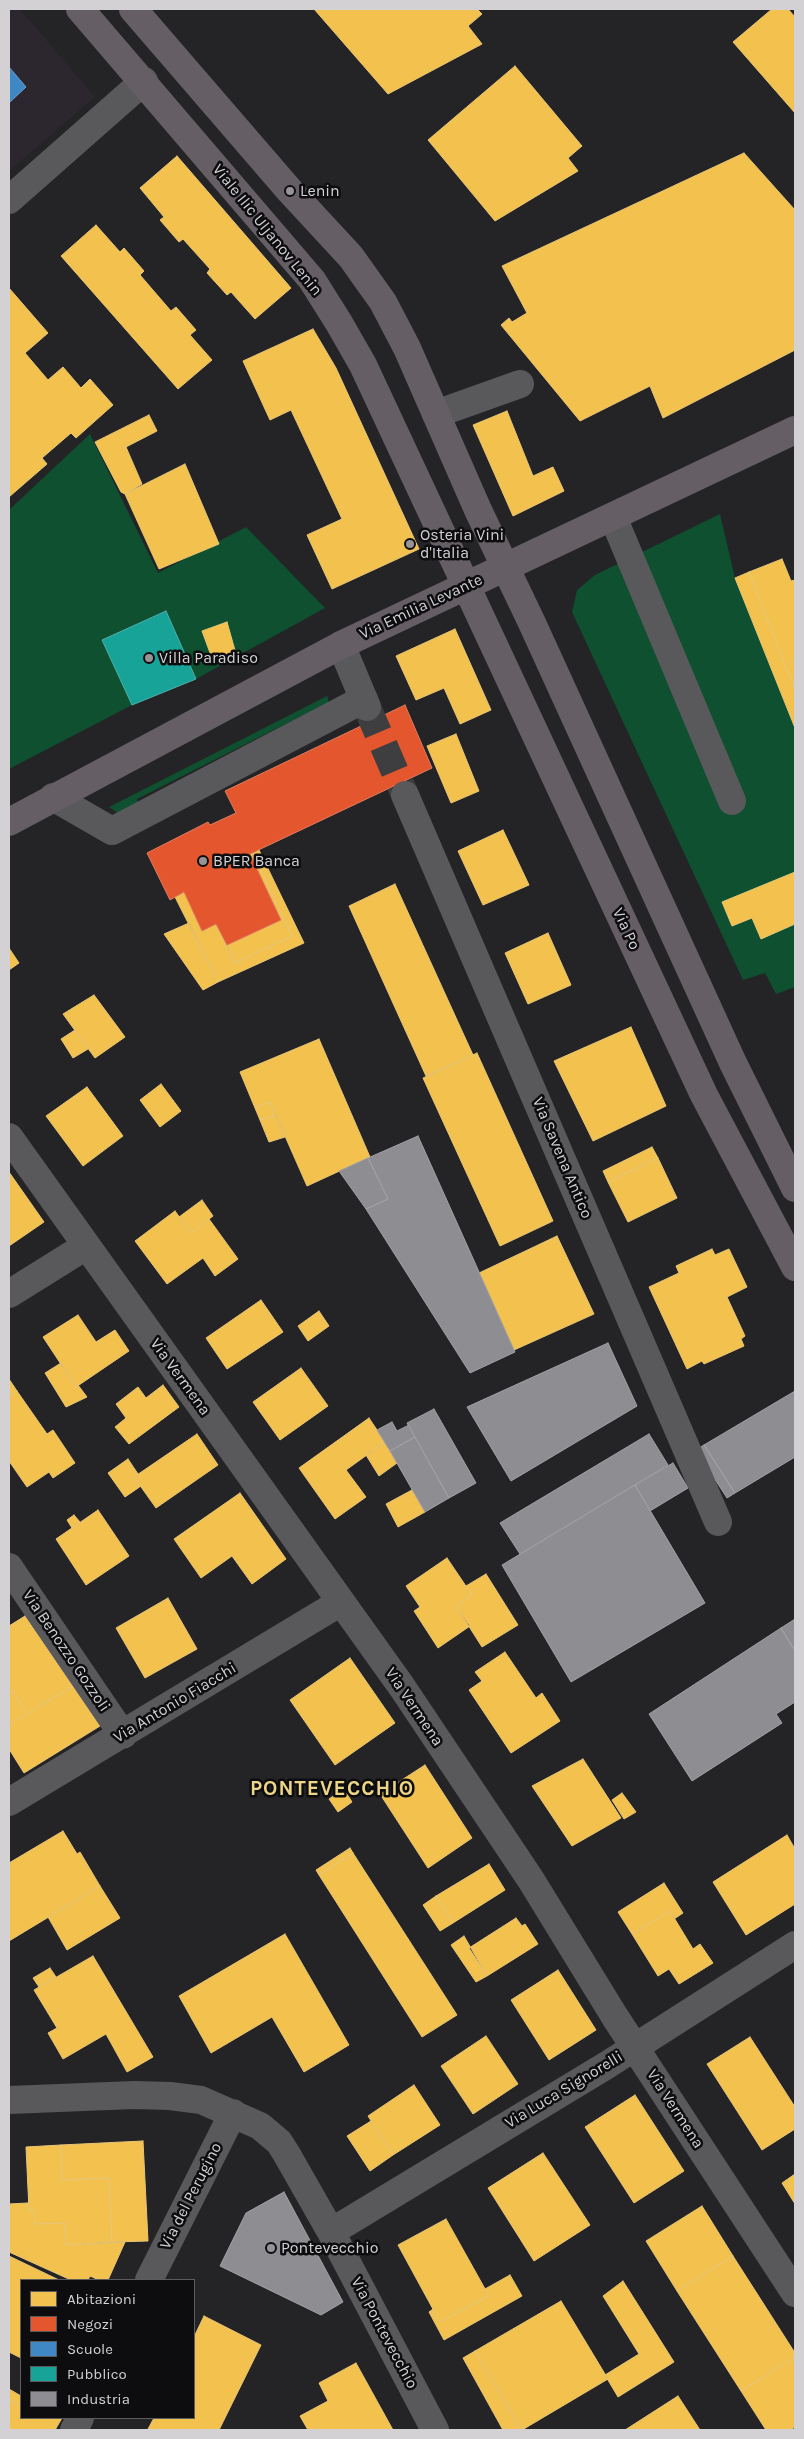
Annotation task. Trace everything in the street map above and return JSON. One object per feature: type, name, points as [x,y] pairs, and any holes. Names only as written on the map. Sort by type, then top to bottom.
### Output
[{"type":"main road","name":"Viale Ilic Uljanov Lenin","points":[[80,9],[144,81],[312,280],[339,322],[363,365],[466,585]]},
{"type":"main road","points":[[133,9],[290,191],[351,257],[383,302],[729,1054],[795,1188]]},
{"type":"main road","name":"Via Emilia Levante","points":[[9,822],[341,645],[795,430]]},
{"type":"main road","name":"Via Po","points":[[466,585],[704,1095],[795,1267]]},
{"type":"street","points":[[9,200],[144,81]]},
{"type":"street","points":[[436,414],[520,384]]},
{"type":"street","points":[[613,517],[732,801]]},
{"type":"street","points":[[53,797],[112,831],[366,703],[341,645]]},
{"type":"street","name":"Via Savena Antico","points":[[405,795],[718,1522]]},
{"type":"street","name":"Via Vermena","points":[[9,1137],[402,1687],[525,1872],[635,2047],[795,2293]]},
{"type":"street","points":[[9,1294],[86,1246]]},
{"type":"street","name":"Via Benozzo Gozzoli","points":[[9,1567],[123,1735]]},
{"type":"street","name":"Via Antonio Fiacchi","points":[[9,1802],[341,1602]]},
{"type":"street","name":"Via Luca Signorelli","points":[[331,2232],[635,2047],[795,1945]]},
{"type":"street","name":"Via Pontevecchio","points":[[9,2100],[134,2095],[170,2096],[200,2100],[260,2126],[279,2142],[331,2232],[435,2430]]},
{"type":"street","name":"Via del Perugino","points":[[150,2279],[233,2113]]},
{"type":"shaded area","points":[[9,9],[20,9],[95,97],[9,171]]},
{"type":"green space","points":[[90,434],[158,573],[246,527],[325,608],[196,679],[166,611],[103,640],[132,705],[9,769],[9,510]]},
{"type":"green space","points":[[720,514],[735,578],[795,728],[795,987],[776,994],[765,973],[743,980],[572,612],[577,590],[595,575]]},
{"type":"green space","points":[[327,696],[329,702],[137,799],[138,803],[118,813],[109,807]]},
{"type":"building: Abitazioni","points":[[314,9],[477,9],[482,14],[468,26],[482,44],[388,94]]},
{"type":"building: Abitazioni","points":[[772,9],[788,9],[795,17],[795,113],[733,42]]},
{"type":"building: Abitazioni","points":[[515,66],[582,146],[568,158],[578,171],[495,221],[428,140]]},
{"type":"building: Abitazioni","points":[[744,153],[795,210],[795,350],[663,418],[650,386],[580,421],[501,325],[509,318],[512,322],[527,313],[502,266]]},
{"type":"building: Abitazioni","points":[[177,156],[291,288],[255,319],[231,292],[227,295],[207,273],[210,269],[183,239],[179,242],[160,220],[164,217],[140,188]]},
{"type":"building: Abitazioni","points":[[96,225],[120,252],[124,248],[144,271],[140,275],[171,311],[176,307],[196,330],[190,335],[212,360],[178,389],[61,256]]},
{"type":"building: Abitazioni","points":[[9,288],[48,333],[25,353],[48,380],[63,367],[81,388],[90,379],[113,405],[76,438],[71,433],[42,458],[47,464],[9,497]]},
{"type":"building: Abitazioni","points":[[313,329],[336,368],[419,549],[332,589],[307,535],[342,519],[291,410],[270,420],[243,361]]},
{"type":"building: Abitazioni","points":[[507,411],[533,476],[553,467],[564,491],[513,516],[473,425]]},
{"type":"building: Abitazioni","points":[[149,415],[157,431],[126,447],[142,484],[125,494],[121,492],[95,442]]},
{"type":"building: Abitazioni","points":[[185,464],[219,544],[159,569],[125,494]]},
{"type":"building: Abitazioni","points":[[782,559],[791,581],[795,580],[795,690],[749,572]]},
{"type":"building: Abitazioni","points":[[749,572],[795,690],[795,728],[735,578]]},
{"type":"building: Abitazioni","points":[[227,622],[236,654],[213,661],[202,631]]},
{"type":"building: Abitazioni","points":[[455,629],[491,710],[460,724],[444,688],[416,700],[396,656]]},
{"type":"building: Abitazioni","points":[[456,734],[479,791],[451,803],[427,746]]},
{"type":"building: Abitazioni","points":[[503,830],[529,885],[483,905],[458,851]]},
{"type":"building: Abitazioni","points":[[259,850],[304,943],[218,982],[175,897],[184,892],[202,931],[216,924],[235,963],[292,936],[253,853]]},
{"type":"building: Abitazioni","points":[[253,853],[292,936],[235,963],[227,945],[281,920],[250,854]]},
{"type":"building: Abitazioni","points":[[795,872],[795,924],[761,939],[752,918],[732,926],[722,902]]},
{"type":"building: Abitazioni","points":[[395,884],[473,1055],[426,1076],[349,906]]},
{"type":"building: Abitazioni","points":[[189,923],[218,982],[203,990],[164,934]]},
{"type":"building: Abitazioni","points":[[548,933],[571,985],[528,1004],[505,953]]},
{"type":"building: Abitazioni","points":[[9,948],[19,963],[9,970]]},
{"type":"building: Abitazioni","points":[[94,995],[125,1037],[95,1058],[63,1014]]},
{"type":"building: Abitazioni","points":[[631,1027],[666,1106],[593,1141],[554,1061]]},
{"type":"building: Abitazioni","points":[[75,1030],[88,1049],[73,1058],[61,1039]]},
{"type":"building: Abitazioni","points":[[319,1039],[370,1157],[307,1186],[270,1102],[255,1108],[240,1072]]},
{"type":"building: Abitazioni","points":[[477,1053],[553,1221],[500,1246],[423,1078]]},
{"type":"building: Abitazioni","points":[[161,1084],[181,1111],[160,1127],[140,1100]]},
{"type":"building: Abitazioni","points":[[87,1087],[123,1136],[83,1166],[46,1116]]},
{"type":"building: Abitazioni","points":[[270,1102],[275,1115],[260,1120],[255,1108]]},
{"type":"building: Abitazioni","points":[[275,1115],[285,1137],[269,1142],[260,1120]]},
{"type":"building: Abitazioni","points":[[652,1147],[658,1158],[608,1182],[603,1171]]},
{"type":"building: Abitazioni","points":[[658,1158],[677,1198],[628,1222],[608,1182]]},
{"type":"building: Abitazioni","points":[[9,1172],[44,1222],[9,1246]]},
{"type":"building: Abitazioni","points":[[202,1200],[213,1216],[191,1233],[179,1217]]},
{"type":"building: Abitazioni","points":[[175,1211],[191,1233],[209,1219],[238,1259],[215,1276],[203,1258],[167,1284],[135,1241]]},
{"type":"building: Abitazioni","points":[[557,1236],[594,1314],[514,1350],[479,1273]]},
{"type":"building: Abitazioni","points":[[712,1249],[715,1255],[729,1249],[747,1287],[727,1297],[745,1336],[741,1339],[744,1346],[704,1364],[702,1361],[687,1369],[649,1287],[679,1273],[676,1266]]},
{"type":"building: Abitazioni","points":[[261,1300],[283,1332],[227,1369],[206,1338]]},
{"type":"building: Abitazioni","points":[[319,1311],[329,1326],[308,1341],[298,1326]]},
{"type":"building: Abitazioni","points":[[78,1315],[96,1342],[115,1330],[129,1351],[76,1387],[43,1337]]},
{"type":"building: Abitazioni","points":[[61,1363],[76,1387],[78,1385],[87,1397],[66,1407],[45,1373]]},
{"type":"building: Abitazioni","points":[[301,1368],[328,1406],[280,1440],[253,1402]]},
{"type":"building: Abitazioni","points":[[9,1379],[17,1391],[9,1397]]},
{"type":"building: Abitazioni","points":[[163,1385],[179,1407],[129,1444],[115,1427],[126,1418],[116,1404],[138,1387],[146,1398]]},
{"type":"building: Abitazioni","points":[[17,1391],[47,1434],[53,1430],[75,1463],[53,1478],[49,1472],[27,1487],[9,1461],[9,1397]]},
{"type":"building: Abitazioni","points":[[369,1418],[385,1442],[346,1470],[366,1497],[335,1519],[299,1468]]},
{"type":"building: Abitazioni","points":[[197,1434],[218,1465],[156,1508],[134,1477]]},
{"type":"building: Abitazioni","points":[[385,1442],[397,1463],[379,1476],[366,1455]]},
{"type":"building: Abitazioni","points":[[128,1459],[138,1474],[134,1477],[141,1486],[125,1497],[108,1473]]},
{"type":"building: Abitazioni","points":[[412,1490],[425,1512],[398,1527],[386,1504]]},
{"type":"building: Abitazioni","points":[[240,1493],[286,1559],[252,1584],[232,1556],[201,1578],[174,1539]]},
{"type":"building: Abitazioni","points":[[98,1510],[129,1556],[86,1585],[56,1539]]},
{"type":"building: Abitazioni","points":[[74,1515],[80,1522],[72,1528],[67,1520]]},
{"type":"building: Abitazioni","points":[[447,1558],[472,1595],[456,1606],[470,1626],[438,1648],[414,1611],[420,1607],[406,1586]]},
{"type":"building: Abitazioni","points":[[486,1574],[518,1625],[482,1647],[456,1606],[472,1595],[466,1586]]},
{"type":"building: Abitazioni","points":[[168,1598],[197,1649],[145,1678],[116,1628]]},
{"type":"building: Abitazioni","points":[[25,1616],[73,1686],[27,1714],[14,1692],[9,1691],[9,1626]]},
{"type":"building: Abitazioni","points":[[505,1652],[536,1698],[542,1693],[560,1721],[511,1753],[469,1690],[482,1681],[475,1672]]},
{"type":"building: Abitazioni","points":[[350,1658],[395,1723],[335,1765],[290,1700]]},
{"type":"building: Abitazioni","points":[[73,1686],[100,1726],[24,1773],[9,1749],[9,1725]]},
{"type":"building: Abitazioni","points":[[9,1691],[14,1692],[27,1714],[9,1725]]},
{"type":"building: Abitazioni","points":[[583,1759],[621,1818],[572,1846],[532,1786]]},
{"type":"building: Abitazioni","points":[[425,1765],[472,1838],[428,1868],[380,1794]]},
{"type":"building: Abitazioni","points":[[344,1789],[352,1802],[338,1812],[329,1799]]},
{"type":"building: Abitazioni","points":[[622,1793],[636,1812],[624,1819],[612,1800]]},
{"type":"building: Abitazioni","points":[[63,1831],[77,1854],[80,1852],[100,1886],[9,1941],[9,1863]]},
{"type":"building: Abitazioni","points":[[787,1835],[795,1849],[795,1904],[746,1935],[713,1882]]},
{"type":"building: Abitazioni","points":[[350,1848],[353,1853],[319,1875],[316,1870]]},
{"type":"building: Abitazioni","points":[[353,1853],[457,2015],[422,2037],[319,1875]]},
{"type":"building: Abitazioni","points":[[489,1864],[505,1890],[453,1923],[436,1896]]},
{"type":"building: Abitazioni","points":[[664,1883],[683,1913],[674,1919],[670,1911],[632,1934],[618,1912]]},
{"type":"building: Abitazioni","points":[[100,1886],[120,1918],[67,1950],[48,1917]]},
{"type":"building: Abitazioni","points":[[436,1896],[453,1923],[440,1931],[423,1905]]},
{"type":"building: Abitazioni","points":[[670,1911],[693,1949],[700,1944],[713,1963],[679,1984],[669,1969],[658,1976],[632,1934]]},
{"type":"building: Abitazioni","points":[[516,1918],[522,1926],[525,1924],[538,1944],[487,1976],[469,1948]]},
{"type":"building: Abitazioni","points":[[285,1934],[349,2045],[304,2072],[272,2017],[211,2053],[179,1996]]},
{"type":"building: Abitazioni","points":[[464,1936],[487,1976],[476,1982],[451,1945]]},
{"type":"building: Abitazioni","points":[[93,1956],[153,2057],[127,2072],[106,2034],[63,2059],[48,2033],[57,2028],[34,1990]]},
{"type":"building: Abitazioni","points":[[50,1968],[56,1977],[39,1987],[33,1978]]},
{"type":"building: Abitazioni","points":[[558,1970],[596,2030],[549,2060],[511,2000]]},
{"type":"building: Abitazioni","points":[[486,2036],[518,2084],[473,2114],[441,2066]]},
{"type":"building: Abitazioni","points":[[750,2037],[795,2107],[795,2129],[762,2150],[707,2064]]},
{"type":"building: Abitazioni","points":[[414,2085],[440,2125],[393,2155],[368,2116]]},
{"type":"building: Abitazioni","points":[[635,2095],[684,2171],[634,2203],[585,2127]]},
{"type":"building: Abitazioni","points":[[371,2121],[393,2155],[370,2171],[347,2136]]},
{"type":"building: Abitazioni","points":[[143,2141],[148,2241],[112,2242],[109,2178],[62,2180],[61,2145]]},
{"type":"building: Abitazioni","points":[[61,2145],[62,2180],[109,2178],[112,2242],[66,2245],[65,2223],[35,2224],[34,2210],[29,2210],[26,2147]]},
{"type":"building: Abitazioni","points":[[543,2153],[590,2225],[534,2261],[488,2188]]},
{"type":"building: Abitazioni","points":[[795,2174],[795,2204],[782,2183]]},
{"type":"building: Abitazioni","points":[[28,2203],[29,2210],[34,2210],[35,2224],[65,2223],[66,2245],[125,2242],[108,2279],[97,2279],[90,2276],[88,2279],[69,2279],[9,2252],[9,2204]]},
{"type":"building: Abitazioni","points":[[702,2206],[733,2256],[677,2291],[646,2241]]},
{"type":"building: Abitazioni","points":[[446,2219],[489,2296],[440,2322],[398,2245]]},
{"type":"building: Abitazioni","points":[[9,2256],[57,2279],[20,2279],[20,2358],[9,2352]]},
{"type":"building: Abitazioni","points":[[733,2256],[795,2353],[795,2357],[741,2391],[677,2291]]},
{"type":"building: Abitazioni","points":[[510,2275],[522,2296],[444,2340],[429,2312],[433,2309],[440,2322],[489,2296],[485,2289]]},
{"type":"building: Abitazioni","points":[[623,2281],[674,2362],[618,2397],[605,2375],[639,2354],[603,2296]]},
{"type":"building: Abitazioni","points":[[561,2301],[608,2379],[522,2430],[475,2351]]},
{"type":"building: Abitazioni","points":[[204,2316],[261,2345],[219,2430],[148,2429],[153,2419],[195,2419],[195,2335]]},
{"type":"building: Abitazioni","points":[[475,2351],[521,2429],[503,2430],[463,2358]]},
{"type":"building: Abitazioni","points":[[795,2357],[795,2427],[790,2430],[766,2430],[741,2391]]},
{"type":"building: Abitazioni","points":[[356,2363],[393,2430],[308,2430],[300,2416],[328,2401],[319,2383]]},
{"type":"building: Abitazioni","points":[[9,2389],[20,2395],[20,2404],[9,2399]]},
{"type":"building: Abitazioni","points":[[678,2396],[700,2430],[625,2430]]},
{"type":"building: Abitazioni","points":[[9,2399],[20,2404],[20,2419],[61,2419],[55,2430],[9,2430]]},
{"type":"building: Negozi","points":[[405,705],[432,768],[250,854],[281,920],[227,945],[216,924],[202,931],[184,892],[170,900],[147,853],[208,822],[210,825],[236,813],[225,791]]},
{"type":"building: Scuole","points":[[9,67],[26,87],[9,103]]},
{"type":"building: Pubblico","name":"Villa Paradiso","points":[[166,611],[196,679],[132,705],[102,640]]},
{"type":"building: Industria","points":[[418,1136],[515,1352],[470,1373],[366,1209],[388,1199],[368,1158]]},
{"type":"building: Industria","points":[[368,1158],[388,1199],[366,1209],[339,1171]]},
{"type":"building: Industria","points":[[608,1343],[637,1406],[511,1481],[467,1407]]},
{"type":"building: Industria","points":[[795,1391],[795,1457],[735,1493],[704,1445]]},
{"type":"building: Industria","points":[[434,1409],[476,1483],[449,1498],[407,1423]]},
{"type":"building: Industria","points":[[392,1422],[397,1431],[409,1425],[415,1437],[390,1451],[377,1430]]},
{"type":"building: Industria","points":[[649,1434],[668,1465],[520,1554],[500,1523]]},
{"type":"building: Industria","points":[[415,1437],[449,1498],[425,1512],[390,1451]]},
{"type":"building: Industria","points":[[704,1445],[735,1493],[727,1498],[696,1450]]},
{"type":"building: Industria","points":[[673,1463],[688,1488],[650,1511],[635,1485]]},
{"type":"building: Industria","points":[[635,1485],[705,1603],[571,1682],[502,1565]]},
{"type":"building: Industria","points":[[795,1619],[795,1651],[781,1628]]},
{"type":"building: Industria","points":[[781,1628],[795,1651],[795,1702],[776,1714],[782,1723],[692,1781],[649,1714]]},
{"type":"building: Industria","name":"Pontevecchio","points":[[284,2192],[343,2302],[321,2315],[220,2266],[246,2213]]},
{"type":"tunnel","points":[[367,707],[405,795]]},
{"type":"place","name":"Lenin","points":[[290,191]]},
{"type":"place","name":"Osteria Vini d'Italia","points":[[410,544]]},
{"type":"place","name":"Villa Paradiso","points":[[149,658]]},
{"type":"place","name":"BPER Banca","points":[[203,861]]},
{"type":"place","name":"Pontevecchio","points":[[271,2248]]},
{"type":"district","name":"PONTEVECCHIO","points":[[332,1789]]}]
